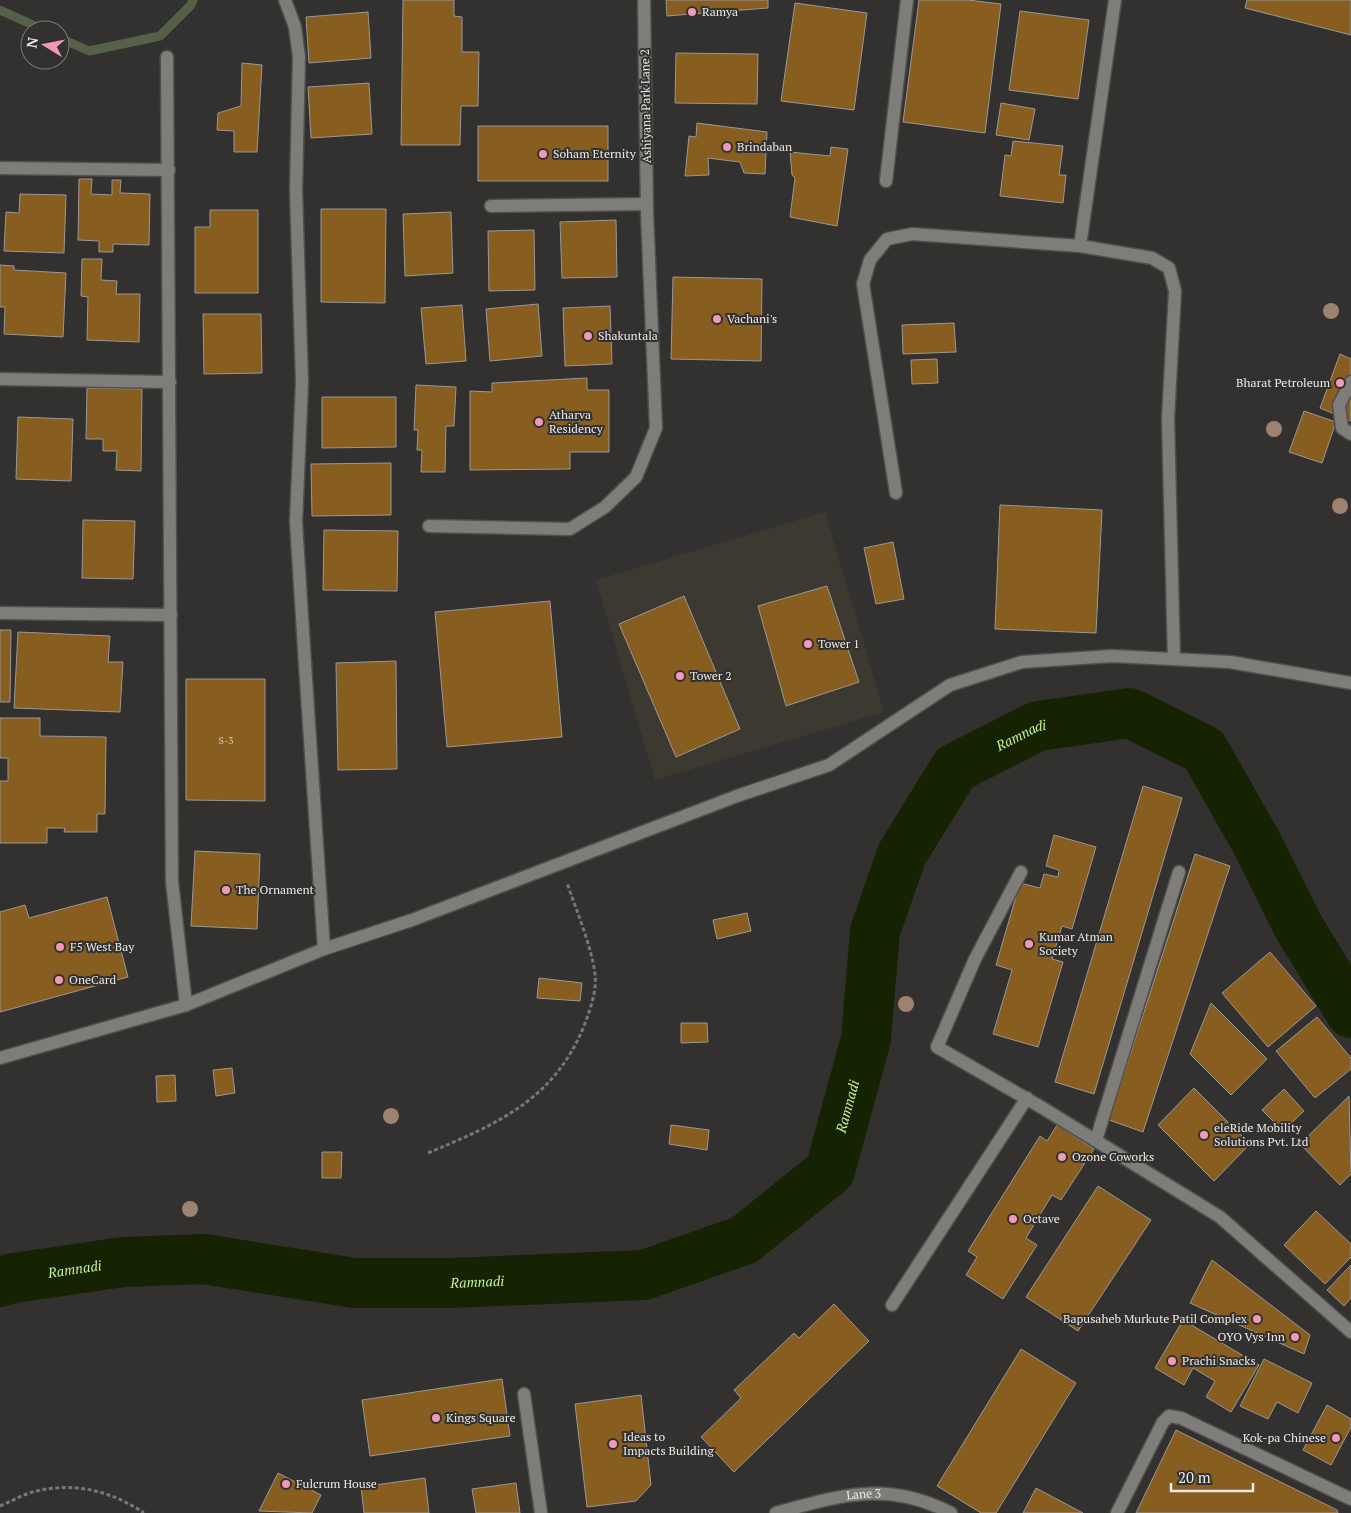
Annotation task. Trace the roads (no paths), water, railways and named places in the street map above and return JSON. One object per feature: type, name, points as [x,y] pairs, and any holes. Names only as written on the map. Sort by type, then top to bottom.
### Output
[{"type":"street","points":[[285,0],[295,27],[299,57],[296,190],[302,382],[296,522],[324,949]]},
{"type":"street","name":"Ashiyana Park Lane 2","points":[[429,526],[570,529],[606,507],[636,477],[656,428],[647,208],[644,0]]},
{"type":"street","points":[[886,181],[907,0]]},
{"type":"street","points":[[1080,246],[1115,0]]},
{"type":"street","points":[[168,57],[172,882],[186,1005]]},
{"type":"street","points":[[0,168],[169,170]]},
{"type":"street","points":[[491,206],[647,208]]},
{"type":"street","points":[[896,493],[863,284],[870,260],[887,239],[912,234],[1080,246],[1152,258],[1169,268],[1175,291],[1168,419],[1174,660]]},
{"type":"street","points":[[0,379],[170,382]]},
{"type":"street","points":[[1351,382],[1339,405],[1342,428],[1351,434]]},
{"type":"street","points":[[0,613],[170,615]]},
{"type":"street","points":[[0,1058],[186,1005],[324,949],[412,920],[737,796],[829,765],[950,685],[1022,662],[1112,656],[1230,662],[1351,683]]},
{"type":"street","points":[[1021,872],[975,959],[937,1047],[1027,1098],[1220,1218],[1351,1332]]},
{"type":"street","points":[[1096,1140],[1179,872]]},
{"type":"street","points":[[892,1305],[1027,1098]]},
{"type":"street","points":[[524,1394],[541,1513]]},
{"type":"street","points":[[1117,1513],[1163,1422],[1169,1416],[1180,1418],[1351,1499]]},
{"type":"street","name":"Lane 3","points":[[776,1513],[839,1496],[869,1493],[900,1494],[951,1513]]},
{"type":"waterway","points":[[70,42],[89,51],[160,36],[191,5],[193,0]]},
{"type":"waterway","points":[[0,10],[22,20]]},
{"type":"waterway","name":"Ramnadi","points":[[0,1282],[14,1278],[123,1262],[204,1259],[354,1283],[451,1283],[644,1275],[744,1240],[830,1171],[866,1039],[875,931],[902,854],[955,768],[1038,726],[1130,713],[1204,750],[1255,840],[1297,924],[1351,1013]]},
{"type":"place","name":"Ramya","points":[[692,12]]},
{"type":"place","name":"Brindaban","points":[[727,147]]},
{"type":"place","name":"Soham Eternity","points":[[543,154]]},
{"type":"place","name":"Vachani's","points":[[717,319]]},
{"type":"place","name":"Shakuntala","points":[[588,336]]},
{"type":"place","name":"Bharat Petroleum","points":[[1340,383]]},
{"type":"place","name":"Atharva Residency","points":[[539,422]]},
{"type":"place","name":"Tower 1","points":[[808,644]]},
{"type":"place","name":"Tower 2","points":[[680,676]]},
{"type":"place","name":"The Ornament","points":[[226,890]]},
{"type":"place","name":"Kumar Atman Society","points":[[1029,944]]},
{"type":"place","name":"F5 West Bay","points":[[60,947]]},
{"type":"place","name":"OneCard","points":[[59,980]]},
{"type":"place","name":"eleRide Mobility Solutions Pvt. Ltd","points":[[1204,1135]]},
{"type":"place","name":"Ozone Coworks","points":[[1062,1157]]},
{"type":"place","name":"Octave","points":[[1013,1219]]},
{"type":"place","name":"Bapusaheb Murkute Patil Complex","points":[[1257,1319]]},
{"type":"place","name":"OYO Vys Inn","points":[[1295,1337]]},
{"type":"place","name":"Prachi Snacks","points":[[1172,1361]]},
{"type":"place","name":"Kings Square","points":[[436,1418]]},
{"type":"place","name":"Kok-pa Chinese","points":[[1336,1438]]},
{"type":"place","name":"Ideas to Impacts Building","points":[[613,1444]]},
{"type":"place","name":"Fulcrum House","points":[[286,1484]]}]
